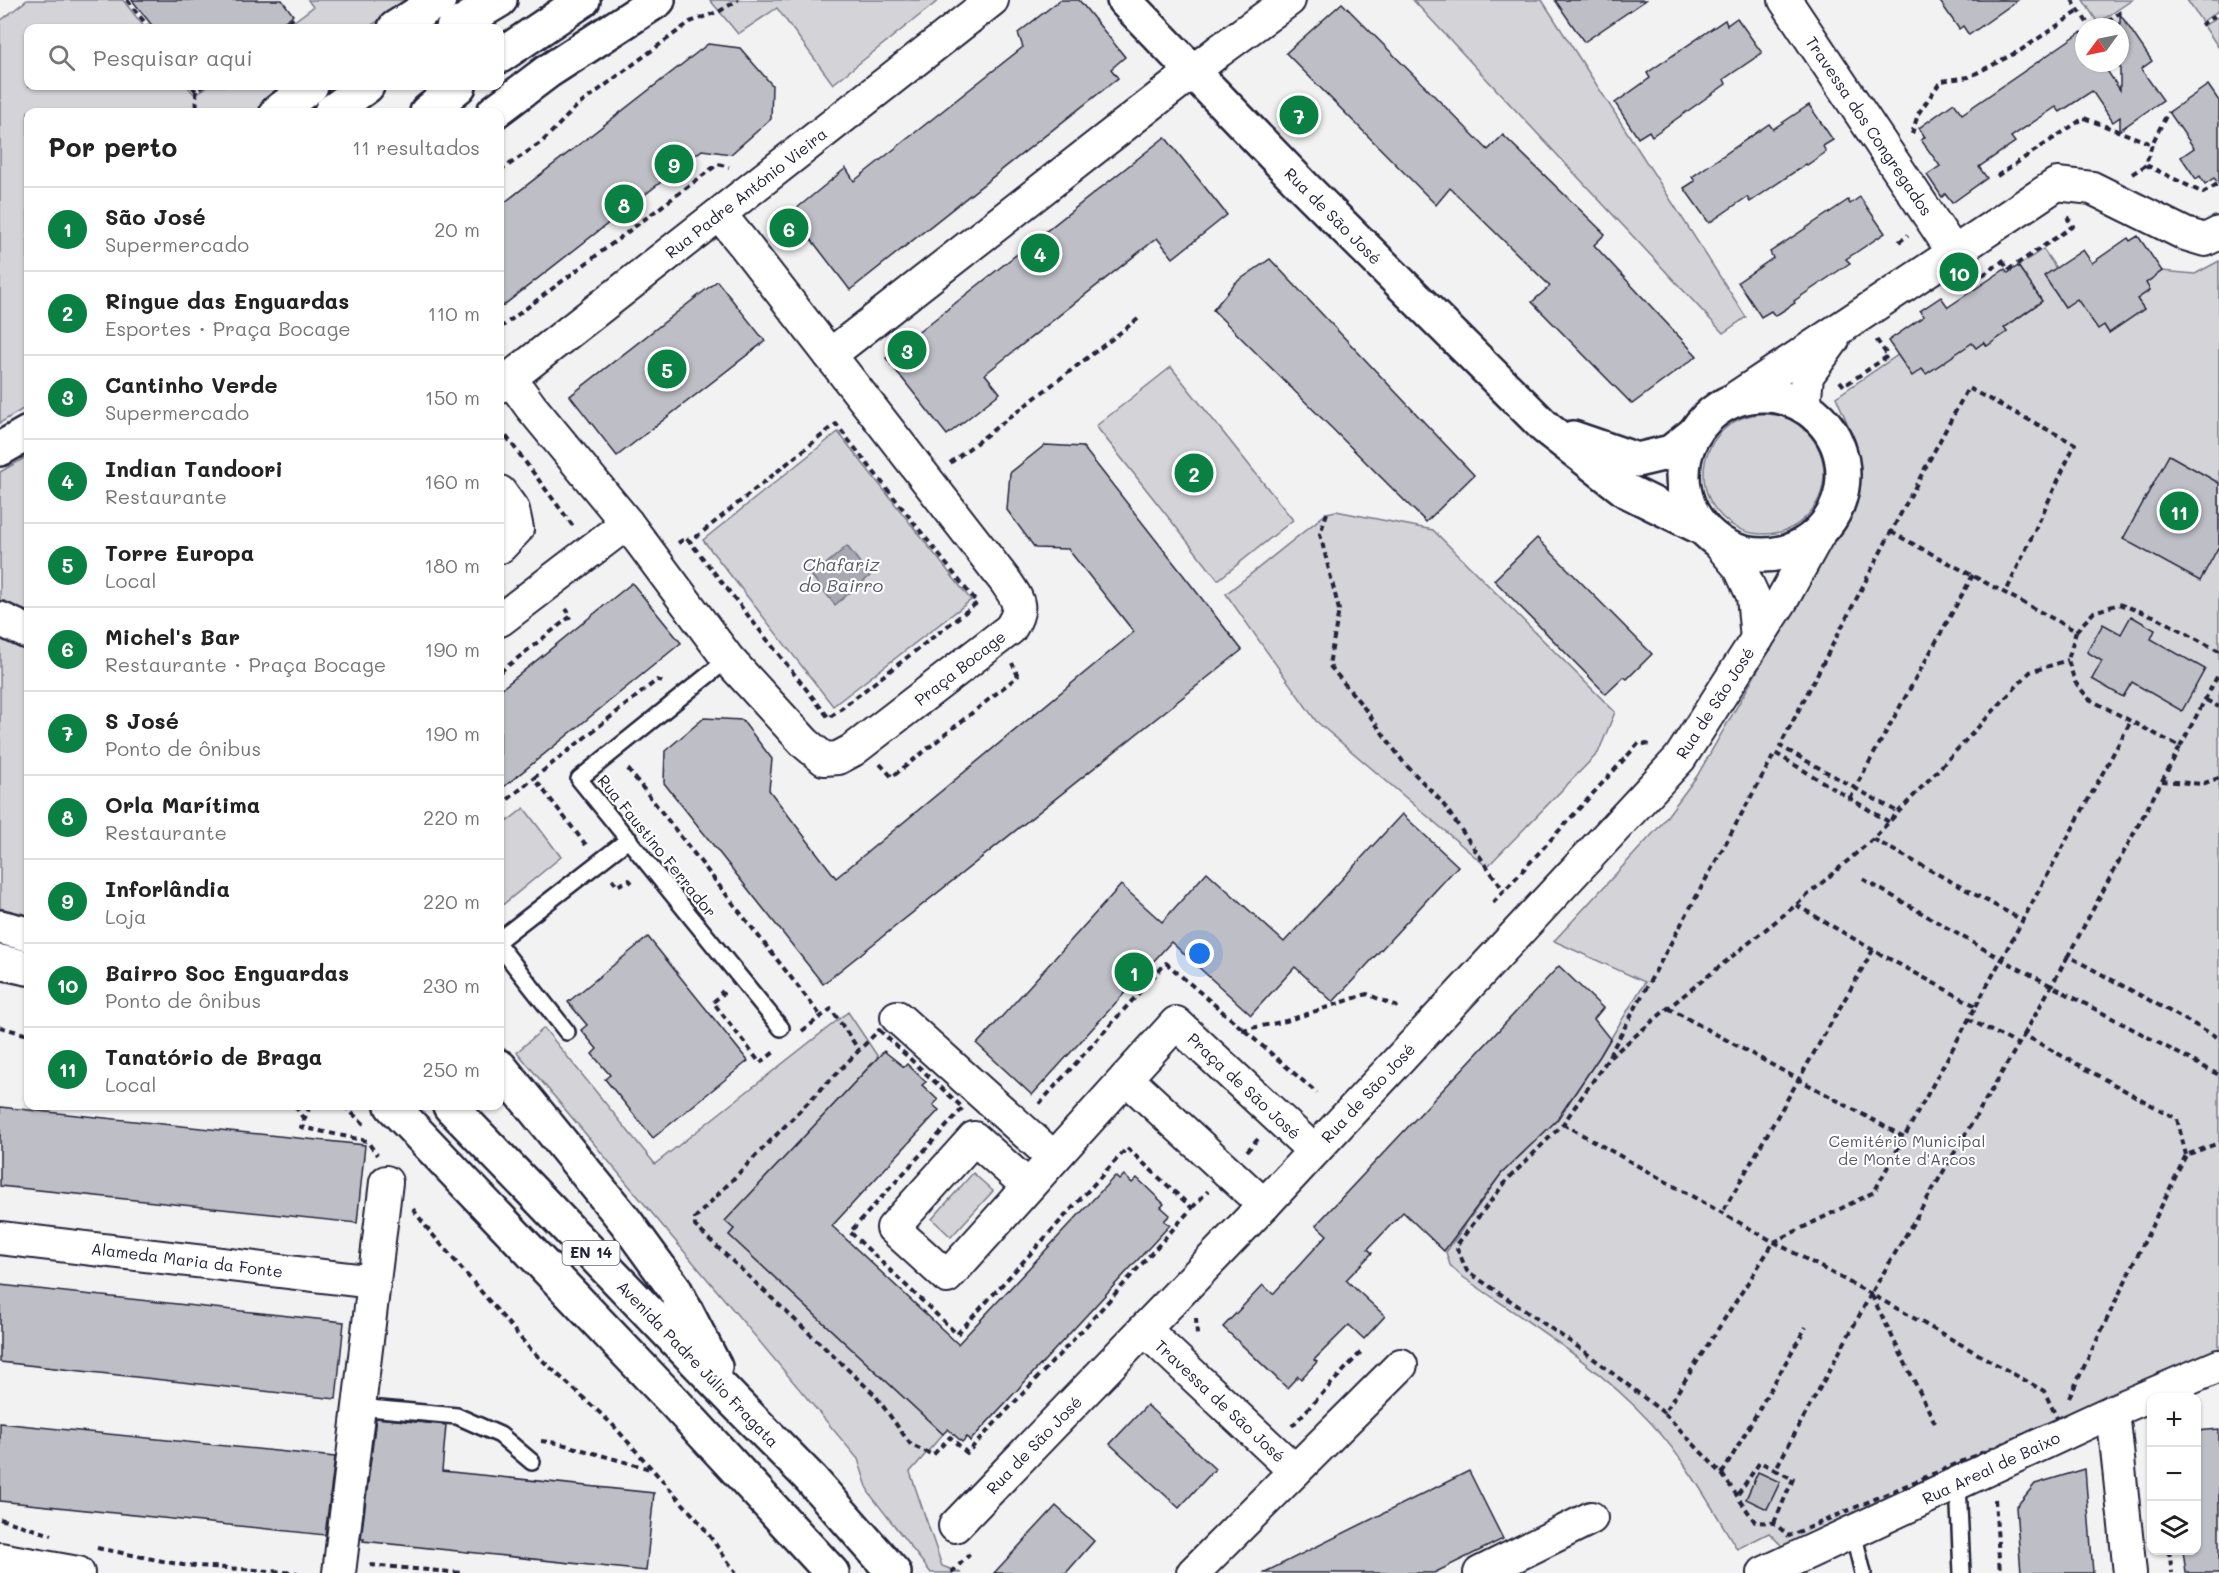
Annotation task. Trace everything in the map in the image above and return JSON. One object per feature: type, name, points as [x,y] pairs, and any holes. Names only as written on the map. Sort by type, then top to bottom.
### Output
[{"type":"main road","points":[[401,24],[439,0]]},
{"type":"main road","points":[[460,24],[500,0]]},
{"type":"main road","points":[[504,53],[583,0]]},
{"type":"main road","points":[[499,108],[547,72],[658,0]]},
{"type":"main road","name":"Rua de São José","points":[[1124,0],[1305,188],[1546,428],[1626,491],[1708,533]]},
{"type":"main road","points":[[282,108],[306,90]]},
{"type":"main road","points":[[337,108],[361,90]]},
{"type":"main road","points":[[432,108],[454,90]]},
{"type":"main road","points":[[1768,396],[1818,404],[1817,416],[1829,430],[1842,465],[1842,484],[1838,502],[1830,519],[1829,529],[1801,546],[1780,554],[1758,555],[1737,551],[1708,533],[1688,505],[1683,468],[1687,450],[1695,433],[1708,417],[1737,397],[1768,396]]},
{"type":"main road","name":"Rua de São José","points":[[1546,428],[1637,460],[1671,452],[1695,433]]},
{"type":"main road","points":[[0,449],[24,435]]},
{"type":"main road","points":[[0,619],[24,631]]},
{"type":"main road","points":[[0,927],[24,933]]},
{"type":"main road","points":[[0,962],[24,967]]},
{"type":"main road","points":[[504,1072],[626,1222],[674,1288],[733,1400]]},
{"type":"main road","points":[[375,1110],[422,1137]]},
{"type":"main road","name":"EN 14","points":[[396,1110],[675,1403],[832,1573]]},
{"type":"main road","name":"Avenida Padre Júlio Fragata","points":[[454,1110],[811,1479],[894,1573]]},
{"type":"street","name":"Rua Padre António Vieira","points":[[505,382],[992,0]]},
{"type":"street","points":[[830,355],[1289,0]]},
{"type":"street","name":"Travessa dos Congregados","points":[[1785,0],[1954,253]]},
{"type":"street","points":[[1737,397],[2056,184],[2092,188],[2185,234],[2205,240],[2219,233]]},
{"type":"street","name":"Praça Bocage","points":[[505,382],[531,407],[627,523],[728,659],[805,743],[824,759],[838,758],[853,750],[1010,629],[1018,616],[1018,600],[1006,582],[720,215]]},
{"type":"street","points":[[1818,404],[1807,376],[1844,325]]},
{"type":"street","points":[[504,498],[513,510],[517,529],[504,543]]},
{"type":"street","points":[[504,617],[627,523]]},
{"type":"street","name":"Rua de São José","points":[[955,1526],[1264,1205],[1680,759],[1829,529]]},
{"type":"street","name":"Rua de São José","points":[[1708,533],[1740,568],[1753,596],[1757,639]]},
{"type":"street","points":[[897,1017],[1054,1158]]},
{"type":"street","name":"Praça de São José","points":[[1028,1186],[1176,1023],[1314,1151]]},
{"type":"street","points":[[1126,1078],[1264,1205]]},
{"type":"street","points":[[339,1573],[374,1282],[391,1181]]},
{"type":"street","name":"Alameda Maria da Fonte","points":[[0,1238],[374,1282]]},
{"type":"street","name":"Travessa de São José","points":[[1145,1330],[1295,1471]]},
{"type":"street","name":"Travessa de São José","points":[[1193,1573],[1401,1365]]},
{"type":"street","name":"Rua Areal de Baixo","points":[[1764,1573],[2113,1411],[2219,1366]]},
{"type":"street","points":[[2113,1411],[2130,1573]]},
{"type":"street","points":[[1480,1573],[1591,1518]]},
{"type":"street","points":[[0,1559],[85,1560]]},
{"type":"lane","name":"Rua Faustino Ferrador","points":[[728,659],[579,779],[782,1028]]},
{"type":"lane","points":[[504,936],[629,838]]},
{"type":"lane","points":[[504,952],[567,1032]]},
{"type":"lane","points":[[358,1407],[457,1416],[500,1435],[532,1462]]},
{"type":"lane","points":[[1959,1483],[1962,1573]]},
{"type":"lane","points":[[1853,1532],[1863,1573]]},
{"type":"path","points":[[127,0],[146,24]]},
{"type":"path","points":[[504,168],[543,141],[576,107],[690,21],[720,11],[738,0]]},
{"type":"path","points":[[2072,0],[2084,18]]},
{"type":"path","points":[[1912,134],[1918,114],[1941,81],[1970,77],[2021,50],[2079,11]]},
{"type":"path","points":[[2112,18],[2121,12]]},
{"type":"path","points":[[2201,26],[2219,13]]},
{"type":"path","points":[[285,24],[295,17]]},
{"type":"path","points":[[196,91],[197,108]]},
{"type":"path","points":[[2168,112],[2151,144],[2146,165],[2203,194],[2219,183]]},
{"type":"path","points":[[1997,176],[2084,118],[2151,144]]},
{"type":"path","points":[[504,325],[717,164],[734,168]]},
{"type":"path","points":[[2003,261],[2008,270],[2073,226],[2068,219],[2077,212]]},
{"type":"path","points":[[949,464],[1138,319]]},
{"type":"path","points":[[1836,374],[1844,386],[1888,356],[1876,338],[1884,332]]},
{"type":"path","points":[[1898,812],[1780,746],[1968,388],[2075,444],[2006,592]]},
{"type":"path","points":[[1818,404],[1842,429],[1855,483],[1850,507],[1829,529]]},
{"type":"path","points":[[690,542],[845,418]]},
{"type":"path","points":[[671,548],[686,538],[690,542],[829,718],[977,603],[836,424]]},
{"type":"path","points":[[504,433],[572,525]]},
{"type":"path","points":[[1327,513],[1320,534],[1339,610],[1329,664],[1404,763],[1441,801],[1504,891]]},
{"type":"path","points":[[1891,532],[2076,631]]},
{"type":"path","points":[[1850,799],[1973,575]]},
{"type":"path","points":[[2180,747],[2089,699],[2075,682],[2068,660],[2076,631],[2094,612],[2119,604],[2156,617],[2219,651]]},
{"type":"path","points":[[504,669],[571,616],[565,608]]},
{"type":"path","points":[[1608,1059],[1873,839],[2030,672],[2068,660]]},
{"type":"path","points":[[1775,1470],[1871,1294],[2019,1045],[2219,673]]},
{"type":"path","points":[[626,705],[657,680],[669,685]]},
{"type":"path","points":[[2206,700],[2219,707]]},
{"type":"path","points":[[1664,1413],[1774,1242],[1874,1192],[2131,721]]},
{"type":"path","points":[[1493,903],[1639,743]]},
{"type":"path","points":[[1889,822],[1775,753],[1608,1059],[1563,1124],[1507,1180],[1456,1246],[1467,1271],[1581,1349],[1664,1413],[1722,1474],[1738,1494],[1755,1522],[1774,1523],[1789,1536],[2068,1415]]},
{"type":"path","points":[[636,762],[627,769],[821,1016],[831,1009],[859,1050],[695,1218],[694,1226],[875,1395],[910,1445],[933,1455],[950,1437],[967,1453],[1209,1190]]},
{"type":"path","points":[[504,803],[534,778]]},
{"type":"path","points":[[2162,781],[2202,784],[2219,778]]},
{"type":"path","points":[[1873,839],[2022,920]]},
{"type":"path","points":[[1863,879],[2001,959],[2219,1075]]},
{"type":"path","points":[[1796,905],[1976,1006]]},
{"type":"path","points":[[1722,1213],[1873,950]]},
{"type":"path","points":[[2068,956],[2219,1038]]},
{"type":"path","points":[[1242,1030],[1286,1021],[1367,994],[1398,1006]]},
{"type":"path","points":[[1668,1008],[1904,1137]]},
{"type":"path","points":[[1968,1019],[2019,1045]]},
{"type":"path","points":[[0,1027],[24,1034]]},
{"type":"path","points":[[2024,1035],[2176,1119],[2186,1155],[2068,1398]]},
{"type":"path","points":[[297,1110],[303,1119]]},
{"type":"path","points":[[308,1110],[301,1127],[367,1141],[391,1181],[427,1228],[530,1349],[612,1424],[701,1524],[736,1573]]},
{"type":"path","points":[[1563,1124],[2044,1391],[2058,1420]]},
{"type":"path","points":[[1244,1154],[1264,1134]]},
{"type":"path","points":[[2186,1155],[2219,1143]]},
{"type":"path","points":[[945,1322],[957,1334],[1127,1148],[1192,1208]]},
{"type":"path","points":[[1871,1294],[1935,1423]]},
{"type":"path","points":[[1722,1474],[1806,1327]]},
{"type":"path","points":[[1287,1431],[1361,1352]]},
{"type":"path","points":[[2058,1420],[2063,1409]]},
{"type":"path","points":[[500,1435],[558,1443],[651,1470]]},
{"type":"path","points":[[1738,1494],[1760,1462],[1793,1479],[1774,1523]]},
{"type":"path","points":[[1995,1492],[2000,1573]]},
{"type":"path","points":[[0,1519],[62,1538]]},
{"type":"path","points":[[2170,1555],[2172,1573]]},
{"type":"path","points":[[85,1560],[298,1573]]},
{"type":"green space","points":[[27,0],[123,0],[142,24],[24,24],[24,90],[191,90],[195,95],[202,90],[281,90],[261,108],[24,108],[24,408],[0,423],[0,21]]},
{"type":"green space","points":[[308,0],[412,0],[373,24],[290,24],[313,7]]},
{"type":"green space","points":[[710,0],[939,0],[833,84],[777,8],[738,34]]},
{"type":"green space","points":[[1413,0],[1542,0],[1746,317],[1723,333]]},
{"type":"green space","points":[[2083,0],[2132,0],[2105,18],[2095,18]]},
{"type":"green space","points":[[2187,0],[2219,0],[2219,10],[2202,22]]},
{"type":"green space","points":[[2219,16],[2219,48],[2204,26]]},
{"type":"green space","name":"Cemitério Municipal de Monte d'Arcos","points":[[2043,249],[2056,268],[2050,272],[2050,285],[2065,307],[2083,295],[2109,333],[2144,309],[2137,299],[2150,290],[2146,283],[2162,271],[2195,274],[2219,261],[2219,1355],[1784,1548],[1769,1533],[1737,1549],[1687,1468],[1664,1438],[1631,1402],[1584,1363],[1460,1275],[1450,1265],[1446,1252],[1501,1174],[1558,1119],[1645,982],[1554,941],[1659,827],[1697,776],[1826,552],[1851,516],[1860,486],[1856,443],[1836,397],[1898,355],[1922,369],[1926,374],[1945,361],[1968,338],[1976,348],[1984,342],[1987,345],[2007,332],[2004,328],[2042,301],[2018,266]]},
{"type":"green space","points":[[1171,367],[1293,520],[1218,580],[1096,426]]},
{"type":"green space","points":[[1764,414],[1787,419],[1806,432],[1819,451],[1824,474],[1819,497],[1806,516],[1787,529],[1764,534],[1741,529],[1722,516],[1709,497],[1704,474],[1709,451],[1722,432],[1741,419]]},
{"type":"green space","points":[[838,432],[971,600],[833,706],[703,540]]},
{"type":"green space","points":[[24,458],[24,916],[0,909],[0,472]]},
{"type":"green space","points":[[1336,511],[1433,530],[1615,712],[1598,753],[1487,867],[1316,721],[1226,594],[1327,513]]},
{"type":"green space","points":[[524,808],[561,857],[504,904],[504,824]]},
{"type":"green space","points":[[848,1012],[878,1057],[726,1221],[734,1229],[729,1235],[943,1434],[910,1472],[942,1566],[961,1573],[931,1573],[869,1493],[858,1459],[517,1052],[544,1028],[655,1164]]},
{"type":"green space","points":[[973,1173],[993,1191],[951,1237],[932,1219]]},
{"type":"water","name":"Chafariz do Bairro","points":[[847,546],[870,576],[835,605],[812,576]]},
{"type":"building","points":[[132,0],[282,0],[293,15],[281,24],[151,24]]},
{"type":"building","points":[[1060,0],[1079,0],[1125,57],[1111,69],[1118,78],[850,290],[791,213],[846,168],[854,181],[1023,47],[1018,33]]},
{"type":"building","points":[[1555,0],[1646,0],[1584,42]]},
{"type":"building","points":[[1939,0],[2018,0],[1969,35],[1963,26],[1959,29]]},
{"type":"building","points":[[1342,3],[1488,150],[1503,135],[1605,234],[1594,245],[1697,356],[1632,404],[1532,302],[1550,286],[1450,188],[1436,205],[1286,53]]},
{"type":"building","points":[[1737,18],[1762,53],[1724,79],[1726,84],[1652,136],[1649,131],[1638,138],[1615,103],[1650,78],[1647,73],[1725,20],[1727,25]]},
{"type":"building","points":[[2129,27],[2152,61],[2141,69],[2163,100],[2120,130],[2120,117],[2113,122],[2092,91],[2060,112],[2056,107],[2011,137],[2015,142],[1979,167],[1987,178],[1952,203],[1945,194],[1942,197],[1927,175],[1940,166],[1921,140],[1925,137],[1919,128],[1954,103],[1962,114],[2075,36],[2075,72],[2108,72],[2120,90],[2120,72],[2129,72]]},
{"type":"building","points":[[708,44],[740,48],[772,85],[771,119],[731,154],[702,150],[504,305],[504,203]]},
{"type":"building","points":[[2208,85],[2219,101],[2219,184],[2214,178],[2205,184],[2200,176],[2196,179],[2181,157],[2194,148],[2169,112]]},
{"type":"building","points":[[1809,105],[1833,140],[1823,146],[1826,152],[1750,202],[1747,197],[1709,223],[1684,188],[1695,181],[1692,177],[1769,124],[1773,129]]},
{"type":"building","points":[[1165,137],[1227,215],[1173,258],[1157,238],[985,374],[1000,393],[947,435],[886,358]]},
{"type":"building","points":[[1860,197],[1885,233],[1846,259],[1850,263],[1794,301],[1795,303],[1775,316],[1771,311],[1761,317],[1738,282],[1773,258],[1770,252],[1848,200],[1850,204]]},
{"type":"building","points":[[2138,236],[2162,271],[2146,283],[2150,290],[2137,299],[2144,309],[2109,333],[2104,325],[2098,329],[2077,299],[2065,307],[2044,276],[2083,250],[2092,263],[2128,238],[2130,241]]},
{"type":"building","points":[[1270,259],[1474,475],[1426,522],[1213,310],[1235,283]]},
{"type":"building","points":[[2018,266],[2042,301],[2004,328],[2007,332],[1987,346],[1984,342],[1976,348],[1972,343],[1926,374],[1922,369],[1912,376],[1888,341],[1924,316],[1920,311],[1941,297],[1948,307],[2005,269],[2008,273]]},
{"type":"building","points":[[717,281],[765,341],[617,456],[570,396]]},
{"type":"building","points":[[1045,445],[1083,447],[1242,650],[823,984],[664,783],[665,751],[704,718],[742,720],[772,759],[769,790],[836,878],[1134,632],[1068,549],[1035,548],[1007,510],[1010,473]]},
{"type":"building","points":[[2169,455],[2219,483],[2219,546],[2200,581],[2123,539]]},
{"type":"building","points":[[1537,538],[1652,654],[1627,679],[1624,677],[1606,694],[1494,580]]},
{"type":"building","points":[[632,583],[681,643],[504,787],[504,687]]},
{"type":"building","points":[[2131,616],[2155,630],[2151,639],[2205,669],[2182,711],[2132,682],[2123,697],[2092,679],[2102,661],[2087,652],[2103,624],[2121,634]]},
{"type":"building","points":[[1402,814],[1458,866],[1333,1002],[1295,967],[1251,1015],[1171,942],[1032,1095],[977,1044],[1121,885],[1162,922],[1207,872],[1284,942]]},
{"type":"building","points":[[648,937],[748,1061],[653,1138],[605,1079],[610,1075],[592,1054],[597,1049],[581,1030],[587,1025],[568,1002]]},
{"type":"building","points":[[1559,966],[1603,1008],[1594,1019],[1610,1039],[1600,1056],[1556,1121],[1501,1174],[1444,1251],[1403,1212],[1368,1249],[1372,1253],[1346,1280],[1385,1316],[1364,1339],[1349,1325],[1314,1360],[1317,1362],[1301,1379],[1298,1376],[1287,1388],[1223,1327],[1263,1285],[1273,1294],[1327,1235],[1316,1225]]},
{"type":"building","points":[[884,1051],[904,1067],[907,1064],[926,1082],[922,1085],[938,1100],[933,1105],[939,1110],[832,1226],[958,1344],[1115,1176],[1119,1180],[1124,1175],[1132,1183],[1137,1178],[1164,1204],[1161,1207],[1170,1215],[1164,1221],[1170,1225],[970,1441],[967,1437],[962,1442],[948,1429],[943,1434],[729,1235],[734,1229],[725,1221]]},
{"type":"building","points":[[0,1107],[365,1145],[357,1223],[0,1186]]},
{"type":"building","points":[[0,1285],[344,1322],[336,1399],[0,1362]]},
{"type":"building","points":[[1147,1405],[1215,1469],[1179,1508],[1110,1444]]},
{"type":"building","points":[[376,1418],[446,1425],[442,1471],[654,1493],[646,1571],[363,1541],[364,1539],[361,1539]]},
{"type":"building","points":[[0,1423],[335,1457],[325,1535],[0,1501]]},
{"type":"building","points":[[2219,1429],[2219,1573],[2186,1573],[2184,1555],[2201,1555],[2201,1431]]},
{"type":"building","points":[[2085,1469],[2093,1573],[2021,1573],[2016,1507],[2035,1484]]},
{"type":"building","points":[[1469,1471],[1503,1539],[1434,1573],[1263,1573]]},
{"type":"building","points":[[1758,1472],[1780,1482],[1767,1509],[1746,1499]]},
{"type":"building","points":[[1056,1506],[1094,1541],[1066,1573],[994,1573]]},
{"type":"place","name":"S José","points":[[1299,115]]},
{"type":"place","name":"Inforlândia","points":[[674,164]]},
{"type":"place","name":"Orla Marítima","points":[[624,204]]},
{"type":"place","name":"Michel's Bar","points":[[789,228]]},
{"type":"place","name":"Indian Tandoori","points":[[1040,253]]},
{"type":"place","name":"Bairro Soc Enguardas","points":[[1959,272]]},
{"type":"place","name":"Cantinho Verde","points":[[907,350]]},
{"type":"place","name":"Torre Europa","points":[[667,369]]},
{"type":"place","name":"Ringue das Enguardas","points":[[1194,473]]},
{"type":"place","name":"Tanatório de Braga","points":[[2179,511]]},
{"type":"place","name":"São José","points":[[1134,972]]}]
